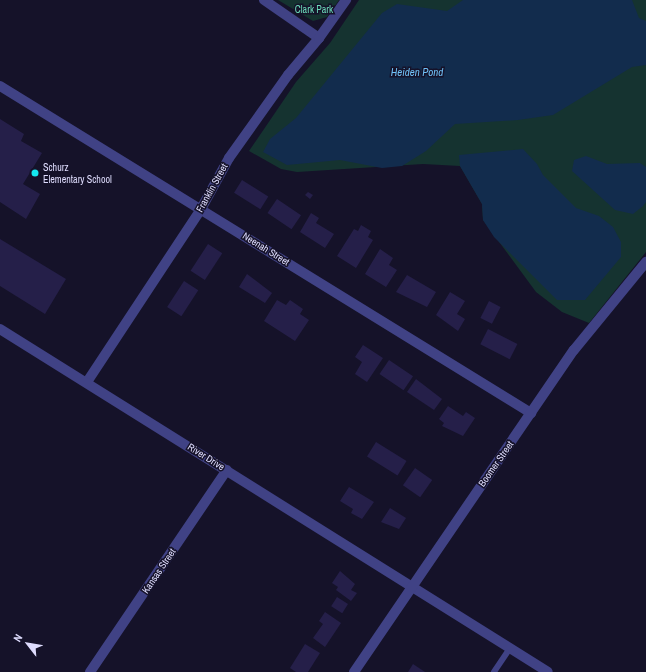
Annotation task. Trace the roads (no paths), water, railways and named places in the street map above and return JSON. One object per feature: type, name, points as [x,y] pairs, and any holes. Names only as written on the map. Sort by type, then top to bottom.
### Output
[{"type":"street","points":[[264,0],[319,38]]},
{"type":"street","name":"Franklin Street","points":[[87,382],[201,209],[229,158],[288,75],[319,38],[346,0]]},
{"type":"street","name":"Neenah Street","points":[[0,86],[531,413]]},
{"type":"street","name":"Boomer Street","points":[[354,672],[574,350],[646,262]]},
{"type":"street","name":"River Drive","points":[[0,329],[228,470],[548,672]]},
{"type":"street","name":"Kansas Street","points":[[90,672],[228,470]]},
{"type":"lane","points":[[494,672],[510,648]]},
{"type":"water","name":"Heiden Pond","points":[[463,0],[632,0],[639,18],[646,21],[646,65],[632,67],[553,115],[518,120],[455,124],[426,151],[402,166],[382,168],[340,160],[287,165],[263,152],[270,139],[296,118],[382,13],[397,4],[447,11]]},
{"type":"water","points":[[523,149],[537,164],[543,175],[576,208],[599,216],[613,227],[621,242],[621,257],[585,300],[557,300],[494,237],[483,220],[482,204],[460,166],[459,155]]},
{"type":"water","points":[[586,156],[607,164],[640,163],[646,167],[646,202],[643,206],[633,214],[615,210],[572,171],[574,160]]},
{"type":"place","name":"Schurz Elementary School","points":[[35,173]]},
{"type":"park label","name":"Clark Park","points":[[314,10]]}]
